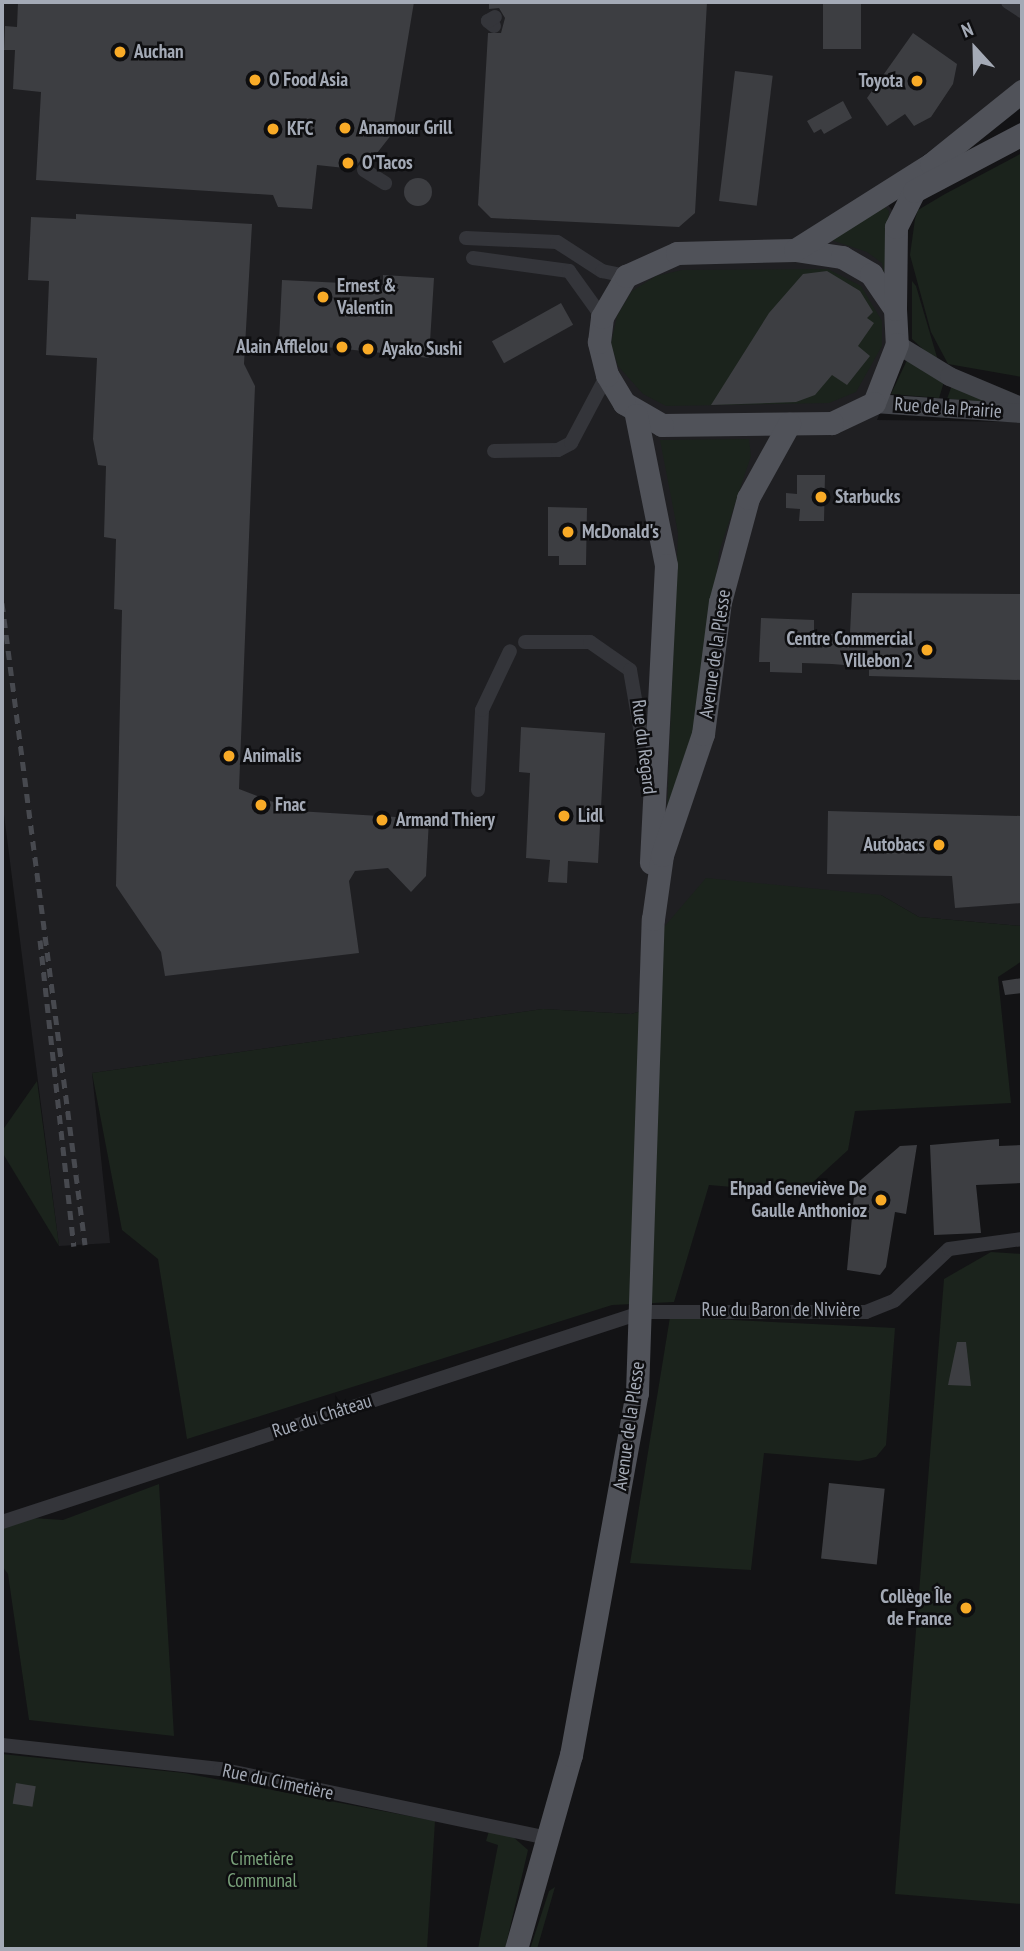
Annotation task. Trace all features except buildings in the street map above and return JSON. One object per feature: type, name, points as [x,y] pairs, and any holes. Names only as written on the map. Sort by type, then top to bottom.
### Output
[{"type":"main road","points":[[795,250],[931,164],[1022,91]]},
{"type":"main road","points":[[636,415],[662,425],[832,423],[874,403],[897,344],[896,227],[914,191],[1022,134]]},
{"type":"main road","points":[[607,375],[602,317],[626,276],[677,253],[795,250],[842,257],[871,274],[895,309]]},
{"type":"main road","name":"Avenue de la Plesse","points":[[607,375],[636,415],[666,565],[649,854],[656,890]]},
{"type":"main road","name":"Avenue de la Plesse","points":[[516,1949],[551,1839],[617,1508],[643,1312],[656,890],[671,821],[703,734],[720,602],[741,519],[761,468],[789,424]]},
{"type":"street","points":[[1007,2],[1022,11]]},
{"type":"street","points":[[364,170],[385,183]]},
{"type":"street","points":[[466,238],[557,242],[602,271],[626,276]]},
{"type":"street","points":[[473,258],[569,271],[602,317]]},
{"type":"street","name":"Rue de la Prairie","points":[[897,344],[949,376],[1022,407]]},
{"type":"street","points":[[494,452],[558,450],[571,443],[607,375]]},
{"type":"street","name":"Rue de la Prairie","points":[[874,403],[1022,413]]},
{"type":"street","name":"Rue du Regard","points":[[525,642],[590,642],[630,670],[653,815]]},
{"type":"street","points":[[478,790],[482,710],[510,651]]},
{"type":"street","name":"Rue du Baron de Nivière","points":[[643,1312],[866,1312],[895,1300],[949,1250],[1022,1239]]},
{"type":"street","name":"Rue du Château","points":[[2,1522],[643,1312]]},
{"type":"street","name":"Rue du Cimetière","points":[[2,1745],[220,1769],[551,1839]]},
{"type":"shaded area","points":[[2,2],[1022,2],[1022,78],[1016,87],[877,190],[894,213],[907,341],[877,420],[1022,422],[1022,926],[919,917],[881,895],[658,1006],[631,1014],[543,1009],[92,1073],[110,1243],[59,1246],[2,799]]},
{"type":"green space","points":[[1022,153],[1022,377],[948,364],[931,332],[910,255],[918,210]]},
{"type":"green space","points":[[882,204],[889,211],[884,274],[882,263],[867,252],[825,238]]},
{"type":"green space","points":[[828,269],[861,286],[882,321],[882,346],[856,392],[829,403],[666,406],[643,394],[618,366],[611,344],[617,316],[632,291],[656,276],[682,270]]},
{"type":"green space","points":[[912,281],[916,286],[939,364],[912,339]]},
{"type":"green space","points":[[908,358],[944,382],[939,398],[891,394]]},
{"type":"green space","points":[[952,385],[989,402],[947,399]]},
{"type":"green space","points":[[749,439],[751,456],[719,552],[701,712],[667,811],[678,533],[660,440]]},
{"type":"green space","points":[[706,878],[881,895],[919,917],[1022,926],[1022,961],[998,977],[1011,1103],[855,1111],[848,1150],[801,1193],[709,1185],[674,1302],[612,1305],[187,1439],[158,1259],[122,1230],[92,1073],[543,1009],[631,1014],[658,1006],[664,927]]},
{"type":"green space","points":[[37,1081],[59,1246],[2,1152],[2,1131]]},
{"type":"green space","name":"Collège Île de France","points":[[991,1252],[1022,1254],[1022,1904],[895,1894],[944,1279]]},
{"type":"green space","points":[[670,1317],[895,1328],[886,1445],[876,1457],[859,1461],[764,1453],[751,1570],[630,1563]]},
{"type":"green space","points":[[159,1484],[174,1736],[29,1720],[8,1574],[2,1566],[2,1516],[63,1520]]},
{"type":"green space","name":"Cimetière Communal","points":[[2,1754],[184,1773],[435,1821],[427,1949],[2,1949]]},
{"type":"green space","points":[[489,1831],[512,1836],[528,1850],[505,1949],[478,1949],[498,1845],[486,1841]]},
{"type":"green space","points":[[555,1887],[537,1949],[530,1949],[549,1891]]},
{"type":"railway","points":[[2,603],[85,1245]]},
{"type":"railway","points":[[40,940],[74,1246]]},
{"type":"place","name":"Auchan","points":[[120,52]]},
{"type":"place","name":"O Food Asia","points":[[255,80]]},
{"type":"place","name":"Toyota","points":[[917,81]]},
{"type":"place","name":"Anamour Grill","points":[[345,128]]},
{"type":"place","name":"KFC","points":[[273,129]]},
{"type":"place","name":"O'Tacos","points":[[348,163]]},
{"type":"place","name":"Ernest & Valentin","points":[[323,297]]},
{"type":"place","name":"Alain Afflelou","points":[[342,347]]},
{"type":"place","name":"Ayako Sushi","points":[[368,349]]},
{"type":"place","name":"Starbucks","points":[[821,497]]},
{"type":"place","name":"McDonald's","points":[[568,532]]},
{"type":"place","name":"Centre Commercial Villebon 2","points":[[927,650]]},
{"type":"place","name":"Animalis","points":[[229,756]]},
{"type":"place","name":"Fnac","points":[[261,805]]},
{"type":"place","name":"Lidl","points":[[564,816]]},
{"type":"place","name":"Armand Thiery","points":[[382,820]]},
{"type":"place","name":"Autobacs","points":[[939,845]]},
{"type":"place","name":"Ehpad Geneviève De Gaulle Anthonioz","points":[[881,1200]]},
{"type":"place","name":"Collège Île de France","points":[[966,1608]]}]
